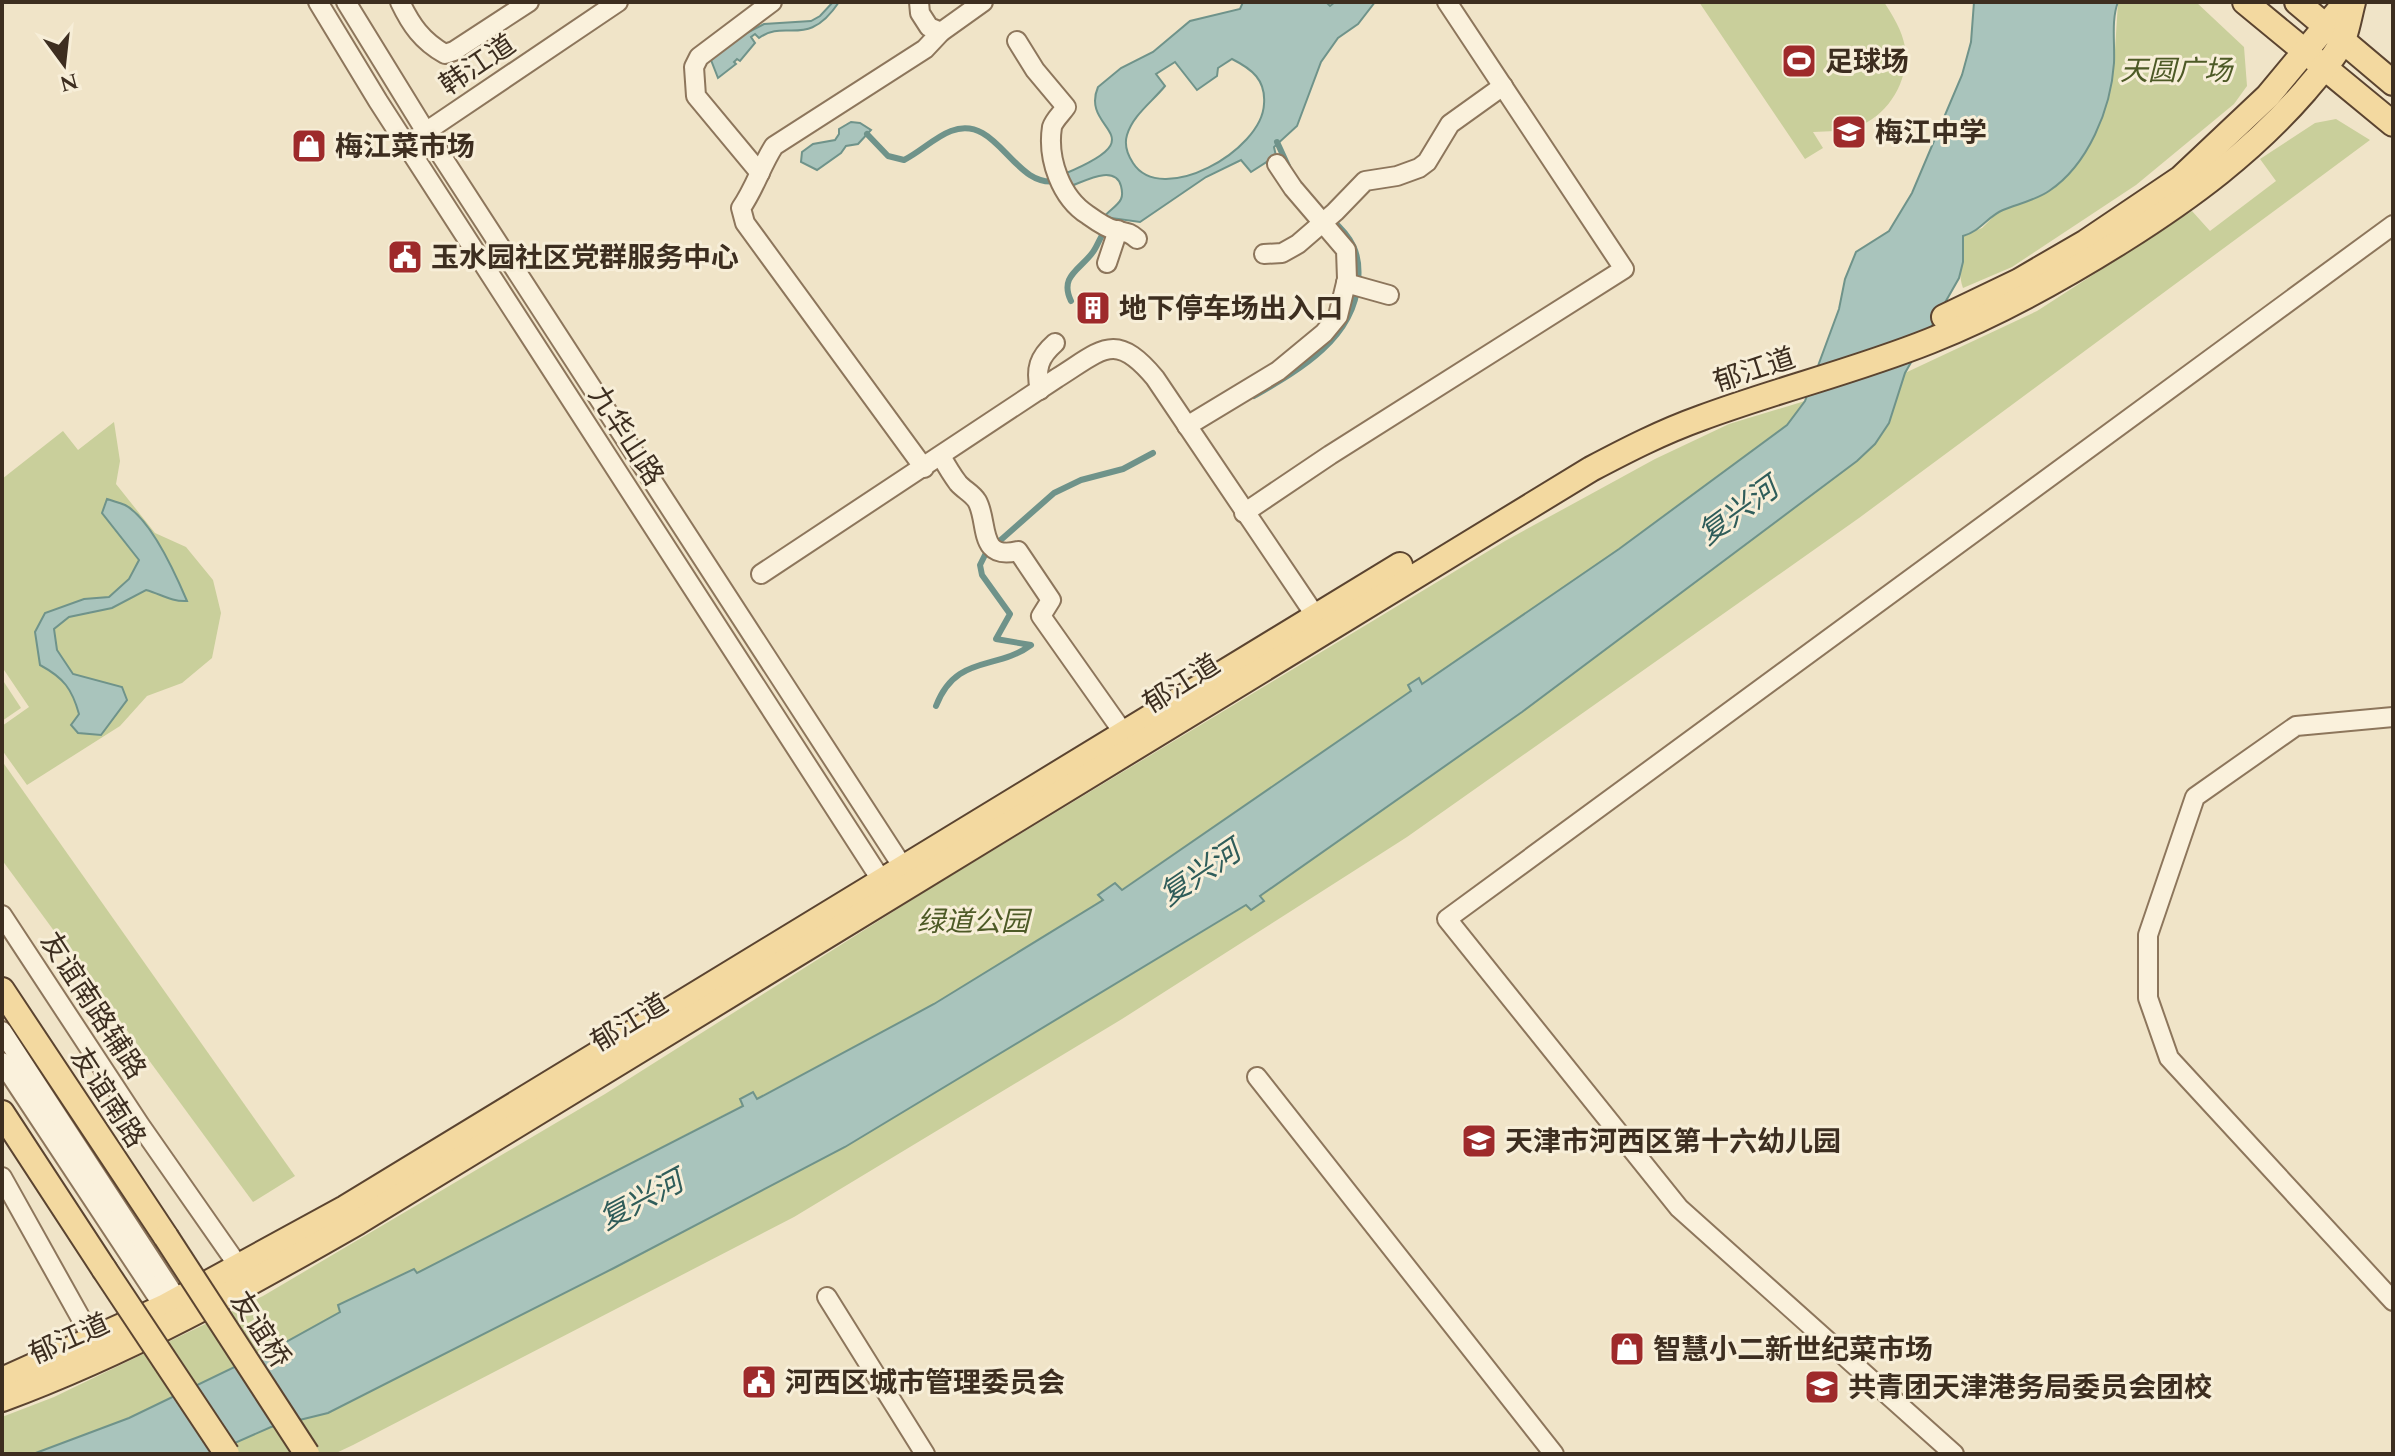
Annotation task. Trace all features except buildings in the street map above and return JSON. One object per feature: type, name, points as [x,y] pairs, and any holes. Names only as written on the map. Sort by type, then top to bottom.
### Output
[{"type":"main road","points":[[2245,2],[2393,124]]},
{"type":"main road","points":[[2297,2],[2393,83]]},
{"type":"main road","name":"郁江道","points":[[2,1399],[98,1348],[370,1215],[909,875],[1320,623],[1517,512],[1635,437],[1721,394],[1902,334],[2023,289],[2153,221],[2217,176],[2285,114],[2324,68],[2346,2]]},
{"type":"main road","name":"郁江道","points":[[2023,289],[2181,178],[2268,96],[2305,52],[2335,33],[2353,2]]},
{"type":"main road","name":"友谊南路","points":[[2,990],[166,1237]]},
{"type":"main road","points":[[2,1113],[227,1454]]},
{"type":"main road","name":"友谊桥","points":[[166,1237],[307,1454]]},
{"type":"main road","name":"郁江道","points":[[2,1380],[98,1348]]},
{"type":"street","name":"九华山路","points":[[318,2],[406,144],[887,889]]},
{"type":"street","name":"九华山路","points":[[346,2],[426,132],[909,875]]},
{"type":"street","points":[[400,2],[415,30],[445,54],[529,2]]},
{"type":"street","name":"韩江道","points":[[406,144],[618,2]]},
{"type":"street","points":[[760,173],[696,96],[694,67],[699,57],[772,2]]},
{"type":"street","points":[[919,2],[920,13],[929,27],[941,32]]},
{"type":"street","points":[[924,468],[745,223],[741,208],[755,188],[774,146],[925,49],[941,32],[983,2]]},
{"type":"street","points":[[1244,513],[1624,269],[1447,2]]},
{"type":"street","points":[[1017,41],[1035,70],[1066,107],[1052,125],[1053,153],[1060,181],[1071,202],[1111,228],[1128,231],[1137,239]]},
{"type":"street","points":[[1264,254],[1289,250],[1328,219],[1365,181],[1397,176],[1419,168],[1427,162],[1450,124],[1503,86]]},
{"type":"street","points":[[1187,426],[1278,371],[1324,333],[1338,316],[1346,283],[1346,250],[1328,219],[1293,188],[1277,164]]},
{"type":"street","points":[[1954,1454],[1679,1208],[1447,919],[2393,225]]},
{"type":"street","points":[[1107,263],[1111,228]]},
{"type":"street","points":[[1346,283],[1389,295]]},
{"type":"street","points":[[1040,390],[1036,375],[1040,359],[1055,343]]},
{"type":"street","points":[[761,574],[1104,349],[1117,348],[1130,351],[1155,378],[1320,623]]},
{"type":"street","points":[[941,456],[957,482],[978,504],[984,518],[982,528],[991,544],[1003,553],[1018,551],[1051,600],[1041,616],[1129,740]]},
{"type":"street","points":[[2393,717],[2296,726],[2195,797],[2148,935],[2148,998],[2169,1058],[2393,1301]]},
{"type":"street","name":"友谊南路辅路","points":[[2,915],[140,1125],[245,1276]]},
{"type":"street","points":[[2,1031],[176,1311]]},
{"type":"street","points":[[2,1062],[176,1311]]},
{"type":"street","points":[[1257,1077],[1554,1454]]},
{"type":"street","points":[[5,1182],[98,1348]]},
{"type":"street","points":[[827,1297],[925,1454]]},
{"type":"green space","points":[[1699,2],[1884,2],[1905,47],[1906,59],[1900,84],[1887,106],[1868,122],[1846,130],[1813,132],[1823,148],[1805,159]]},
{"type":"green space","name":"天圆广场","points":[[2118,2],[2196,2],[2244,47],[2247,86],[2234,104],[2136,185],[2012,267],[1963,288],[1960,269],[1962,236],[1982,228],[1998,212],[2114,66]]},
{"type":"green space","points":[[2336,119],[2370,140],[1859,518],[1407,837],[1122,1019],[794,1217],[353,1445],[334,1454],[210,1454],[271,1427],[328,1413],[845,1147],[1247,905],[1522,712],[1857,461],[1889,423],[1905,373],[2037,311],[2192,211],[2210,231],[2276,181],[2260,159],[2315,123]]},
{"type":"green space","name":"绿道公园","points":[[1805,401],[1787,425],[1619,549],[1422,684],[1408,686],[1412,691],[1121,890],[1115,884],[1099,895],[1104,900],[934,1004],[756,1099],[752,1093],[741,1098],[743,1105],[416,1274],[413,1269],[338,1305],[341,1311],[284,1343],[129,1418],[33,1454],[2,1454],[2,1417],[54,1397],[263,1296],[605,1094],[929,889],[1505,541],[1655,459],[1729,424]]},
{"type":"green space","points":[[114,422],[120,461],[116,484],[155,533],[186,547],[213,580],[221,613],[212,658],[182,683],[147,696],[120,726],[27,785],[2,750],[2,726],[29,707],[2,667],[2,479],[63,431],[78,450]]},
{"type":"green space","points":[[2,679],[21,708],[2,721]]},
{"type":"green space","points":[[2,761],[295,1176],[253,1202],[2,860]]},
{"type":"water","points":[[833,2],[839,2],[817,25],[769,33],[759,38],[755,34],[751,37],[755,43],[740,61],[737,59],[736,64],[718,78],[711,60],[733,40],[764,24],[811,21]]},
{"type":"water","points":[[1243,2],[1326,2],[1330,6],[1335,2],[1375,2],[1358,24],[1338,38],[1321,62],[1297,126],[1274,147],[1276,156],[1251,172],[1241,160],[1206,177],[1140,222],[1104,217],[1122,197],[1118,179],[1099,176],[1071,186],[1064,174],[1092,161],[1107,150],[1112,141],[1098,114],[1095,102],[1098,87],[1121,68],[1153,52],[1190,21],[1240,9]],"holes":[[[1232,59],[1256,76],[1264,96],[1259,122],[1247,139],[1208,168],[1186,176],[1165,179],[1147,175],[1133,163],[1127,149],[1127,135],[1138,115],[1165,86],[1156,74],[1175,62],[1197,90],[1217,76],[1218,68]]]},
{"type":"water","name":"复兴河","points":[[1974,2],[2118,2],[2112,81],[2102,117],[2086,151],[2063,180],[2049,191],[1998,213],[1975,231],[1963,236],[1963,262],[1959,278],[1905,373],[1889,423],[1875,444],[1857,461],[1522,712],[1260,896],[1264,901],[1251,910],[1246,905],[845,1147],[328,1413],[271,1427],[210,1454],[33,1454],[129,1418],[284,1343],[340,1312],[338,1305],[414,1269],[417,1273],[743,1106],[740,1099],[753,1092],[757,1099],[934,1004],[1103,900],[1098,895],[1115,883],[1122,890],[1411,691],[1408,685],[1419,678],[1422,684],[1619,549],[1787,425],[1805,401],[1856,252],[1889,231],[1912,193],[1962,75],[1971,42]]},
{"type":"water","points":[[851,122],[860,123],[871,130],[858,144],[846,146],[817,170],[801,162],[802,152],[813,144],[835,140],[839,129]]},
{"type":"water","points":[[107,499],[125,505],[144,522],[162,548],[187,601],[146,590],[112,608],[69,617],[54,629],[57,650],[73,674],[122,687],[127,700],[101,735],[78,733],[71,725],[79,714],[76,705],[61,680],[40,665],[35,632],[45,613],[84,599],[109,597],[129,579],[139,560],[102,513]]},
{"type":"waterway","points":[[867,134],[888,156],[904,160],[945,134],[967,128],[981,132],[994,141],[1028,174],[1042,180],[1057,181]]},
{"type":"waterway","points":[[1277,142],[1288,166]]},
{"type":"waterway","points":[[1254,396],[1306,364],[1321,351],[1346,320],[1354,302],[1359,272],[1356,254],[1344,232],[1330,218]]},
{"type":"waterway","points":[[1071,301],[1069,279],[1093,252],[1106,229]]},
{"type":"waterway","points":[[936,706],[954,678],[1031,645],[996,639],[1010,614],[982,575],[980,565],[986,553],[1054,493],[1081,480],[1123,469],[1153,453]]},
{"type":"place","name":"足球场","points":[[1799,61]]},
{"type":"place","name":"梅江中学","points":[[1849,132]]},
{"type":"place","name":"梅江菜市场","points":[[309,146]]},
{"type":"place","name":"玉水园社区党群服务中心","points":[[405,257]]},
{"type":"place","name":"地下停车场出入口","points":[[1093,308]]},
{"type":"place","name":"天津市河西区第十六幼儿园","points":[[1479,1141]]},
{"type":"place","name":"智慧小二新世纪菜市场","points":[[1627,1349]]},
{"type":"place","name":"河西区城市管理委员会","points":[[759,1382]]},
{"type":"place","name":"共青团天津港务局委员会团校","points":[[1822,1387]]}]
